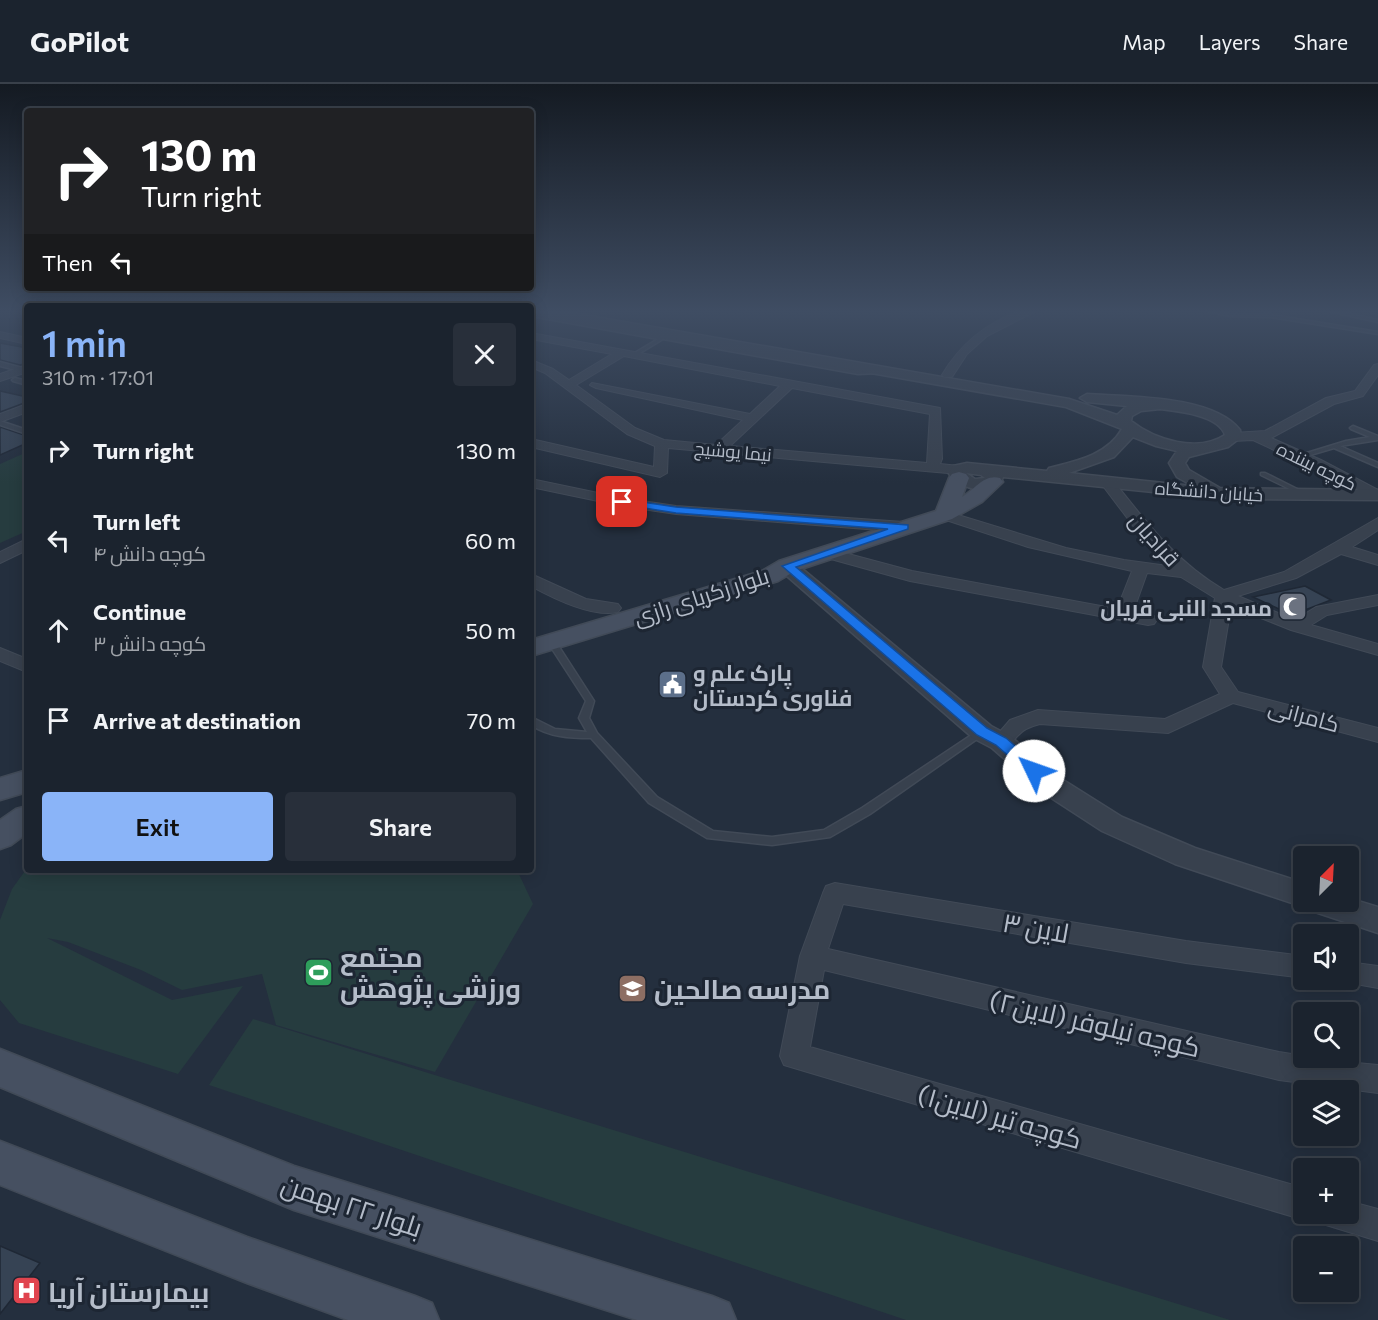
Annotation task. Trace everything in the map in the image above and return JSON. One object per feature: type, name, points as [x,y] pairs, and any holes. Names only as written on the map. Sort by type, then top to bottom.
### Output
[{"type":"main road","points":[[945,515],[959,474]]},
{"type":"main road","points":[[788,566],[945,515],[975,498],[991,477]]},
{"type":"main road","name":"بلوار زکریای رازی","points":[[538,640],[612,608],[757,565],[788,566]]},
{"type":"main road","name":"بلوار زکریای رازی","points":[[538,640],[770,576],[788,566]]},
{"type":"main road","points":[[0,789],[24,782]]},
{"type":"main road","name":"بلوار ۲۲ بهمن","points":[[0,1068],[294,1188],[712,1320]]},
{"type":"main road","points":[[0,1163],[247,1260],[415,1320]]},
{"type":"street","name":"نیما یوشیج","points":[[542,368],[631,431],[662,444],[932,466],[959,474]]},
{"type":"street","points":[[568,385],[597,368]]},
{"type":"street","points":[[702,368],[936,411],[935,459],[932,466]]},
{"type":"street","points":[[868,368],[1069,403],[1127,426],[1161,443],[1203,448]]},
{"type":"street","points":[[905,368],[1108,402],[1196,410],[1212,416],[1232,430],[1233,437]]},
{"type":"street","points":[[948,375],[952,368]]},
{"type":"street","points":[[1223,494],[1183,473],[1177,463],[1183,454],[1218,446],[1233,437],[1268,435],[1330,401],[1364,395],[1378,368]]},
{"type":"street","points":[[0,378],[24,369]]},
{"type":"street","points":[[718,450],[789,384]]},
{"type":"street","points":[[596,385],[752,418]]},
{"type":"street","points":[[1040,476],[1109,455],[1120,446],[1127,426],[1123,417],[1126,412],[1145,406],[1160,405]]},
{"type":"street","points":[[0,418],[24,409]]},
{"type":"street","name":"کوچه بیننده","points":[[1258,437],[1378,495]]},
{"type":"street","points":[[534,444],[660,473],[662,444]]},
{"type":"street","name":"خیابان دانشگاه","points":[[959,474],[976,484],[991,477],[1040,476],[1223,494],[1378,495]]},
{"type":"street","name":"قرادیان","points":[[1107,482],[1159,548],[1185,572],[1224,595],[1297,626],[1378,650]]},
{"type":"street","points":[[534,484],[622,502],[676,510],[904,527]]},
{"type":"street","points":[[945,515],[1004,537],[1140,570],[1185,572]]},
{"type":"street","points":[[992,737],[1038,717],[1168,726],[1231,696],[1212,667],[1224,595],[1290,574],[1340,548],[1378,523]]},
{"type":"street","points":[[1340,548],[1378,560]]},
{"type":"street","points":[[826,553],[910,576],[1148,620]]},
{"type":"street","points":[[788,566],[1051,785],[1112,824],[1185,856],[1293,891]]},
{"type":"street","points":[[1123,616],[1140,570]]},
{"type":"street","points":[[534,581],[556,593],[582,603],[612,608]]},
{"type":"street","points":[[1297,626],[1322,611],[1378,600]]},
{"type":"street","points":[[0,654],[24,665]]},
{"type":"street","name":"کامرانی","points":[[1231,696],[1378,735]]},
{"type":"street","name":"لاین ۳","points":[[813,956],[835,892],[1186,952],[1293,967]]},
{"type":"street","points":[[1354,912],[1378,920]]},
{"type":"street","name":"کوچه نیلوفر (لاین۲)","points":[[813,956],[1279,1066],[1378,1079]]},
{"type":"street","name":"کوچه تیر (لاین۱)","points":[[813,956],[794,1056],[1293,1201]]},
{"type":"street","points":[[1359,974],[1378,977]]},
{"type":"street","points":[[1359,1220],[1378,1225]]},
{"type":"lane","points":[[833,368],[858,372],[881,370]]},
{"type":"lane","points":[[15,380],[24,382]]},
{"type":"lane","points":[[0,423],[24,431]]},
{"type":"lane","points":[[1353,428],[1377,438]]},
{"type":"lane","points":[[1300,456],[1334,446],[1377,438]]},
{"type":"lane","points":[[1334,446],[1378,465]]},
{"type":"lane","points":[[1263,474],[1307,496]]},
{"type":"lane","points":[[538,640],[590,701],[584,718],[593,735],[653,800],[711,835],[772,841],[826,834],[992,737]]},
{"type":"lane","points":[[534,723],[540,728],[565,735],[593,735]]},
{"type":"green space","points":[[24,453],[24,532],[0,543],[0,464]]},
{"type":"green space","name":"مجتمع ورزشی پژوهش","points":[[24,872],[518,873],[533,904],[435,1072],[276,1025],[262,974],[182,990],[141,970],[68,942],[47,938],[172,1000],[243,986],[178,1074],[19,1023],[0,1000],[0,920],[12,889]]},
{"type":"green space","points":[[253,1019],[1230,1320],[906,1320],[209,1085]]},
{"type":"building","points":[[0,391],[24,396],[24,403],[0,412]]},
{"type":"building","points":[[0,427],[24,435],[24,444],[0,455]]},
{"type":"building","name":"مسجد النبی قریان","points":[[1305,586],[1331,600],[1292,615],[1253,597]]},
{"type":"building","points":[[0,1246],[40,1263],[0,1314]]},
{"type":"place","name":"مسجد النبی قریان","points":[[1293,607]]},
{"type":"place","name":"پارک علم و فناوری کردستان","points":[[672,685]]},
{"type":"place","name":"مجتمع ورزشی پژوهش","points":[[319,972]]},
{"type":"place","name":"مدرسه صالحین","points":[[633,988]]},
{"type":"place","name":"بیمارستان آریا","points":[[27,1291]]},
{"type":"route","points":[[622,502],[676,510],[904,527],[788,566],[982,732],[1001,742],[1034,771]]}]
